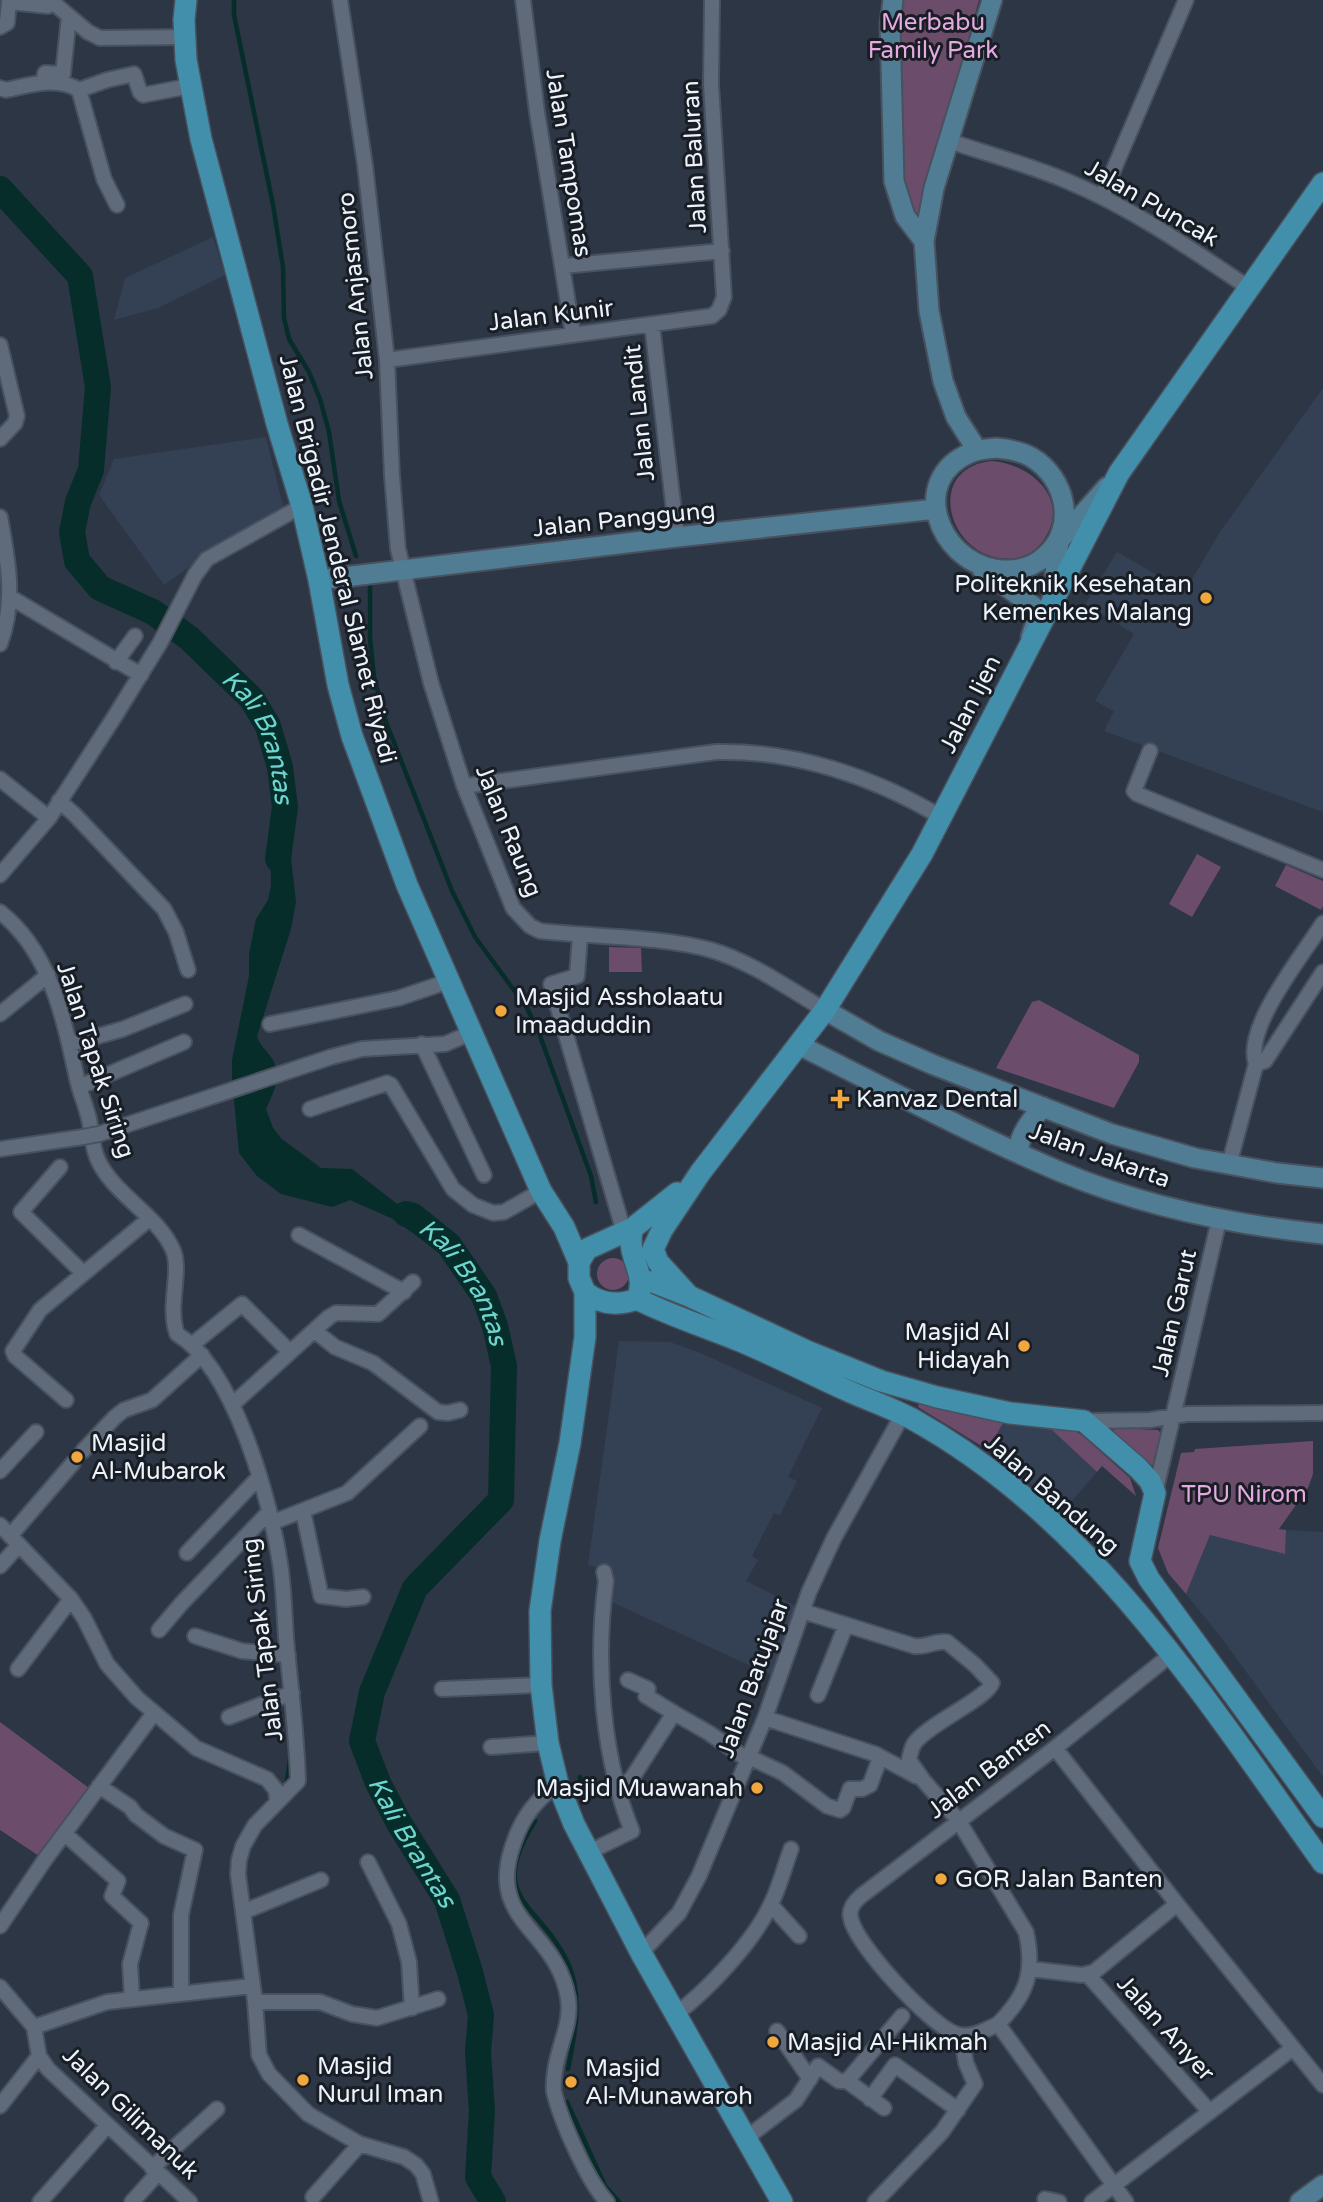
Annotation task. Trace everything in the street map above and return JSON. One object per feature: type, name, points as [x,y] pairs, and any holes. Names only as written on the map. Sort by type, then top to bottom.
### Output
[{"type":"main road","name":"Jalan Brigadir Jenderal Slamet Riyadi","points":[[186,0],[184,37],[190,86],[201,139],[273,411],[302,506],[338,685],[352,736],[407,885],[541,1191],[565,1227],[579,1262],[579,1278],[585,1292],[585,1337],[570,1443],[550,1541],[540,1611],[541,1685],[548,1743],[558,1784],[587,1853],[782,2202]]},
{"type":"main road","points":[[893,0],[890,24],[894,181],[905,216],[924,241]]},
{"type":"main road","points":[[977,450],[956,417],[943,381],[929,311],[924,241],[934,188],[992,0]]},
{"type":"main road","name":"Jalan Ijen","points":[[689,1296],[658,1262],[653,1249],[672,1213],[825,1010],[922,854],[1119,473],[1323,183]]},
{"type":"main road","points":[[1023,658],[1038,619],[1033,606],[953,547],[939,524],[936,509],[939,485],[954,462],[977,450],[996,447],[1014,450],[1032,458],[1059,485],[1065,503],[1065,517],[1059,541],[1052,604]]},
{"type":"main road","points":[[973,562],[1003,570],[1023,568],[1040,561],[1119,473]]},
{"type":"main road","name":"Jalan Panggung","points":[[319,580],[936,509]]},
{"type":"main road","points":[[825,1010],[879,1041],[934,1065],[1112,1134],[1195,1158],[1323,1178]]},
{"type":"main road","name":"Jalan Jakarta","points":[[799,1045],[912,1102],[1062,1172],[1219,1220],[1323,1234]]},
{"type":"main road","points":[[1018,1152],[1025,1129],[1042,1107]]},
{"type":"main road","name":"Jalan Ijen","points":[[579,1262],[587,1249],[629,1230],[661,1209],[700,1173]]},
{"type":"main road","points":[[585,1292],[601,1303],[625,1304],[639,1290],[630,1249],[629,1230]]},
{"type":"main road","name":"Jalan Bandung","points":[[639,1290],[653,1282],[826,1360],[881,1381],[1005,1412],[1084,1421]]},
{"type":"main road","name":"Jalan Bandung","points":[[639,1290],[742,1342],[903,1415],[980,1463],[1043,1515],[1119,1589],[1172,1653],[1323,1863]]},
{"type":"main road","points":[[1084,1421],[1138,1468],[1155,1493]]},
{"type":"main road","name":"Jalan Bandung","points":[[1155,1493],[1140,1562],[1170,1609],[1323,1817]]},
{"type":"main road","points":[[1096,1566],[1112,1568],[1140,1562]]},
{"type":"main road","points":[[1300,2202],[1323,2185]]},
{"type":"street","name":"Jalan Anjasmoro","points":[[340,0],[365,165],[387,360],[392,477],[398,549],[403,569]]},
{"type":"street","name":"Jalan Tampomas","points":[[523,0],[537,112],[573,334]]},
{"type":"street","name":"Jalan Baluran","points":[[712,0],[711,84],[724,297],[719,310]]},
{"type":"street","points":[[1102,197],[1186,0]]},
{"type":"street","points":[[0,27],[7,23],[9,2],[48,6],[52,1],[88,32],[100,38],[184,37]]},
{"type":"street","points":[[43,83],[44,72],[63,74],[69,16]]},
{"type":"street","points":[[79,90],[134,74],[143,95],[190,86]]},
{"type":"street","points":[[0,88],[6,90],[43,83],[69,83],[79,90],[104,179],[117,205]]},
{"type":"street","name":"Jalan Puncak","points":[[949,141],[1065,180],[1102,197],[1169,236],[1249,288]]},
{"type":"street","points":[[563,266],[722,251]]},
{"type":"street","name":"Jalan Kunir","points":[[387,360],[712,316],[719,310]]},
{"type":"street","name":"Jalan Landit","points":[[652,325],[677,537]]},
{"type":"street","points":[[0,345],[17,416],[15,423],[3,432]]},
{"type":"street","points":[[0,875],[60,801],[141,675],[207,559],[302,506]]},
{"type":"street","points":[[0,517],[10,597],[7,623],[0,644]]},
{"type":"street","name":"Jalan Raung","points":[[403,569],[431,683],[464,786],[508,896],[522,920],[540,931],[675,944],[711,951],[739,961],[825,1010]]},
{"type":"street","points":[[10,597],[141,675]]},
{"type":"street","points":[[116,662],[135,636]]},
{"type":"street","points":[[464,786],[736,751],[775,756],[834,769],[914,801],[942,817]]},
{"type":"street","points":[[1150,751],[1135,787],[1137,794],[1323,870]]},
{"type":"street","points":[[0,779],[48,818]]},
{"type":"street","points":[[60,801],[164,909],[176,932],[188,970]]},
{"type":"street","name":"Jalan Tapak Siring","points":[[0,912],[23,933],[48,975],[70,1044],[98,1161],[116,1186],[149,1219],[173,1249],[176,1269],[173,1322],[177,1334],[197,1349],[240,1418],[259,1477],[280,1562],[288,1655],[287,1695],[297,1726],[298,1781],[255,1825],[243,1846],[239,1874],[259,2054],[269,2074],[308,2114],[360,2144],[404,2157],[416,2165],[423,2174],[431,2202]]},
{"type":"street","points":[[1229,1165],[1256,1065],[1253,1056],[1259,1024],[1323,923]]},
{"type":"street","points":[[580,936],[577,976],[551,984],[629,1230]]},
{"type":"street","points":[[1256,1065],[1265,1061],[1323,972]]},
{"type":"street","points":[[0,1014],[48,975]]},
{"type":"street","points":[[270,1024],[399,999],[449,981]]},
{"type":"street","points":[[70,1044],[123,1029],[185,1004]]},
{"type":"street","points":[[1268,1009],[1290,1020]]},
{"type":"street","points":[[0,1149],[99,1133],[362,1049],[445,1044],[473,1032]]},
{"type":"street","points":[[79,1087],[184,1042]]},
{"type":"street","points":[[422,1044],[484,1175]]},
{"type":"street","points":[[310,1109],[387,1083],[391,1085],[453,1189],[473,1205],[493,1213],[504,1212],[541,1191]]},
{"type":"street","points":[[60,1167],[21,1212],[83,1273]]},
{"type":"street","points":[[66,1400],[15,1356],[13,1351],[40,1310],[149,1219]]},
{"type":"street","name":"Jalan Garut","points":[[1173,1416],[1219,1220]]},
{"type":"street","points":[[233,1404],[329,1317],[336,1313],[378,1314],[408,1287],[299,1235]]},
{"type":"street","points":[[0,1566],[9,1535],[78,1457],[115,1417],[124,1410],[146,1404],[242,1304],[290,1352]]},
{"type":"street","points":[[315,1331],[335,1347],[373,1363],[438,1412],[460,1410]]},
{"type":"street","points":[[1173,1416],[1323,1413]]},
{"type":"street","name":"Jalan Batujajar","points":[[641,1953],[679,1913],[691,1892],[765,1718],[802,1611],[834,1538],[903,1415]]},
{"type":"street","name":"Jalan Bandung","points":[[1084,1421],[1150,1420],[1173,1416],[1155,1493]]},
{"type":"street","points":[[159,1630],[181,1604],[270,1518],[303,1511],[346,1493],[420,1426]]},
{"type":"street","points":[[0,1472],[36,1432]]},
{"type":"street","points":[[187,1553],[259,1477]]},
{"type":"street","points":[[303,1511],[321,1596],[346,1599],[363,1597]]},
{"type":"street","points":[[9,1535],[71,1599],[84,1618],[107,1664],[124,1684],[196,1748],[267,1779],[276,1790],[277,1801]]},
{"type":"street","points":[[587,1853],[632,1831],[619,1790],[608,1737],[601,1642],[606,1581],[604,1572]]},
{"type":"street","points":[[18,1669],[71,1599]]},
{"type":"street","points":[[802,1611],[918,1647],[947,1642],[992,1683],[988,1690],[916,1741],[909,1762],[958,1820],[1026,1931],[1031,1951],[1031,1969],[1012,2010],[998,2024],[972,2035],[961,2035],[966,2063],[975,2084],[942,2132],[875,2202]]},
{"type":"street","points":[[818,1695],[846,1625]]},
{"type":"street","points":[[195,1636],[243,1651],[288,1655]]},
{"type":"street","name":"Jalan Banten","points":[[961,2035],[914,2003],[890,1977],[854,1929],[850,1913],[855,1902],[958,1820],[1055,1748],[1172,1653]]},
{"type":"street","points":[[628,1680],[648,1689],[646,1696],[748,1758],[783,1773],[827,1806],[839,1810],[843,1808],[850,1789],[862,1789],[870,1784],[880,1758]]},
{"type":"street","points":[[442,1689],[541,1685]]},
{"type":"street","points":[[229,1717],[287,1695]]},
{"type":"street","points":[[0,1926],[154,1713]]},
{"type":"street","points":[[619,1790],[632,1778],[674,1713]]},
{"type":"street","points":[[765,1718],[875,1754],[923,1780]]},
{"type":"street","points":[[491,1747],[548,1743]]},
{"type":"street","points":[[1055,1748],[1323,2085]]},
{"type":"street","points":[[558,1784],[537,1800],[524,1816],[505,1870],[506,1883],[509,1900],[549,1951],[565,1986],[568,2021],[558,2056],[553,2089],[592,2184],[607,2202]]},
{"type":"street","points":[[99,1786],[130,1807],[136,1815],[164,1836],[195,1850],[181,1914],[181,1993]]},
{"type":"street","points":[[65,1834],[118,1881],[112,1896],[141,1923],[130,1964],[132,1999]]},
{"type":"street","points":[[676,2014],[716,1979],[771,1905],[791,1849]]},
{"type":"street","points":[[368,1862],[399,1924],[409,1962],[412,2008]]},
{"type":"street","points":[[243,1912],[321,1880]]},
{"type":"street","points":[[1031,1969],[1088,1975],[1177,1904]]},
{"type":"street","points":[[771,1905],[799,1937]]},
{"type":"street","name":"Jalan Anyer","points":[[1088,1975],[1210,2112]]},
{"type":"street","points":[[0,1987],[34,2027],[107,2002],[252,1986]]},
{"type":"street","points":[[255,2002],[320,2002],[352,2014],[377,2018],[438,1999]]},
{"type":"street","points":[[848,2081],[902,2016]]},
{"type":"street","points":[[998,2024],[1126,2202]]},
{"type":"street","name":"Jalan Gilimanuk","points":[[34,2027],[39,2056],[56,2078],[190,2202]]},
{"type":"street","points":[[777,2031],[810,2079]]},
{"type":"street","points":[[1092,2202],[1293,2048]]},
{"type":"street","points":[[0,2106],[39,2056]]},
{"type":"street","points":[[870,2099],[895,2065],[958,2110]]},
{"type":"street","points":[[745,2139],[796,2101],[818,2066],[839,2081],[848,2081],[884,2108]]},
{"type":"street","points":[[132,2202],[155,2171],[217,2109]]},
{"type":"street","points":[[40,2202],[107,2126]]},
{"type":"street","points":[[313,2197],[360,2144]]},
{"type":"shaded area","points":[[213,237],[225,275],[158,308],[114,320],[125,278]]},
{"type":"shaded area","name":"Politeknik Kesehatan Kemenkes Malang","points":[[1323,388],[1323,812],[1104,731],[1114,711],[1095,701],[1134,634],[1085,604],[1117,552],[1185,591],[1220,532]]},
{"type":"shaded area","points":[[266,437],[284,510],[200,559],[164,585],[99,495],[114,459]]},
{"type":"shaded area","points":[[294,823],[291,857],[296,902],[291,929],[257,1036],[273,1060],[277,1073],[276,1085],[266,1109],[273,1128],[282,1139],[321,1168],[352,1169],[396,1203],[420,1213],[437,1228],[424,1241],[393,1219],[350,1200],[332,1207],[281,1194],[257,1176],[239,1153],[232,1060],[249,976],[249,954],[256,919],[268,900],[271,885],[270,825]]},
{"type":"shaded area","points":[[619,1341],[670,1342],[703,1354],[822,1408],[788,1477],[797,1481],[780,1515],[774,1513],[752,1556],[758,1560],[746,1581],[796,1606],[773,1676],[605,1599],[605,1570],[588,1565]]},
{"type":"shaded area","points":[[1003,1423],[1052,1430],[1097,1472],[1063,1511],[988,1450]]},
{"type":"shaded area","points":[[1286,1530],[1323,1532],[1323,1777],[1186,1594],[1210,1535],[1285,1554]]},
{"type":"green space","name":"Merbabu Family Park","points":[[901,0],[979,0],[919,217],[916,219],[901,184],[898,22]]},
{"type":"green space","points":[[992,461],[1021,469],[1043,487],[1050,499],[1053,512],[1051,526],[1037,547],[1020,557],[993,557],[974,548],[960,533],[952,516],[951,497],[956,480],[970,468]]},
{"type":"green space","points":[[1197,854],[1221,867],[1192,917],[1169,904]]},
{"type":"green space","points":[[1286,865],[1323,881],[1321,910],[1275,886]]},
{"type":"green space","points":[[609,947],[641,948],[642,972],[609,972]]},
{"type":"green space","points":[[1039,1000],[1139,1055],[1139,1062],[1114,1108],[996,1068],[1032,1002]]},
{"type":"green space","points":[[613,1258],[624,1263],[629,1274],[624,1285],[613,1290],[602,1285],[597,1274],[602,1263]]},
{"type":"green space","points":[[919,1403],[1073,1430],[1130,1478],[1136,1496],[1102,1466],[1097,1472],[1052,1430],[1003,1423],[988,1450],[918,1407]]},
{"type":"green space","points":[[1114,1428],[1158,1430],[1163,1436],[1156,1465],[1148,1465],[1113,1433]]},
{"type":"green space","name":"TPU Nirom","points":[[1313,1441],[1313,1474],[1308,1488],[1279,1529],[1286,1530],[1285,1554],[1210,1535],[1186,1594],[1168,1573],[1158,1548],[1181,1453],[1194,1452],[1195,1449]]},
{"type":"green space","points":[[0,1722],[89,1788],[42,1858],[0,1830]]},
{"type":"waterway","points":[[234,0],[234,15],[283,267],[284,318],[289,339],[309,372],[320,399],[329,432],[339,501],[356,556]]},
{"type":"waterway","name":"Kali Brantas","points":[[0,189],[80,276],[98,387],[91,470],[78,502],[72,532],[77,561],[100,588],[153,612],[189,638],[252,699],[268,726],[280,767],[285,807],[278,859]]},
{"type":"waterway","points":[[370,586],[370,638],[374,677],[386,722],[452,891],[475,937],[527,1008],[539,1033],[591,1176],[596,1202]]},
{"type":"waterway","name":"Kali Brantas","points":[[406,1214],[413,1216],[449,1245],[484,1296],[495,1326],[504,1366],[501,1500],[415,1588],[372,1692],[362,1741],[378,1783],[399,1823],[447,1900],[470,1972],[481,2015],[478,2052],[482,2111],[478,2177],[493,2202]]},
{"type":"waterway","points":[[283,1673],[287,1717]]},
{"type":"waterway","points":[[287,1780],[290,1760]]},
{"type":"waterway","points":[[579,1791],[582,1788],[580,1777]]},
{"type":"waterway","points":[[535,1821],[521,1848],[515,1868],[516,1885],[522,1899],[556,1942],[573,1976],[576,2016],[568,2069]]},
{"type":"waterway","points":[[567,2102],[605,2186],[619,2202]]},
{"type":"place","name":"Politeknik Kesehatan Kemenkes Malang","points":[[1206,598]]},
{"type":"place","name":"Masjid Assholaatu Imaaduddin","points":[[501,1011]]},
{"type":"place","name":"Kanvaz Dental","points":[[840,1099]]},
{"type":"place","name":"Masjid Al Hidayah","points":[[1024,1346]]},
{"type":"place","name":"Masjid Al-Mubarok","points":[[77,1457]]},
{"type":"place","name":"Masjid Muawanah","points":[[757,1788]]},
{"type":"place","name":"GOR Jalan Banten","points":[[941,1879]]},
{"type":"place","name":"Masjid Al-Hikmah","points":[[773,2042]]},
{"type":"place","name":"Masjid Nurul Iman","points":[[303,2080]]},
{"type":"place","name":"Masjid Al-Munawaroh","points":[[571,2082]]}]
